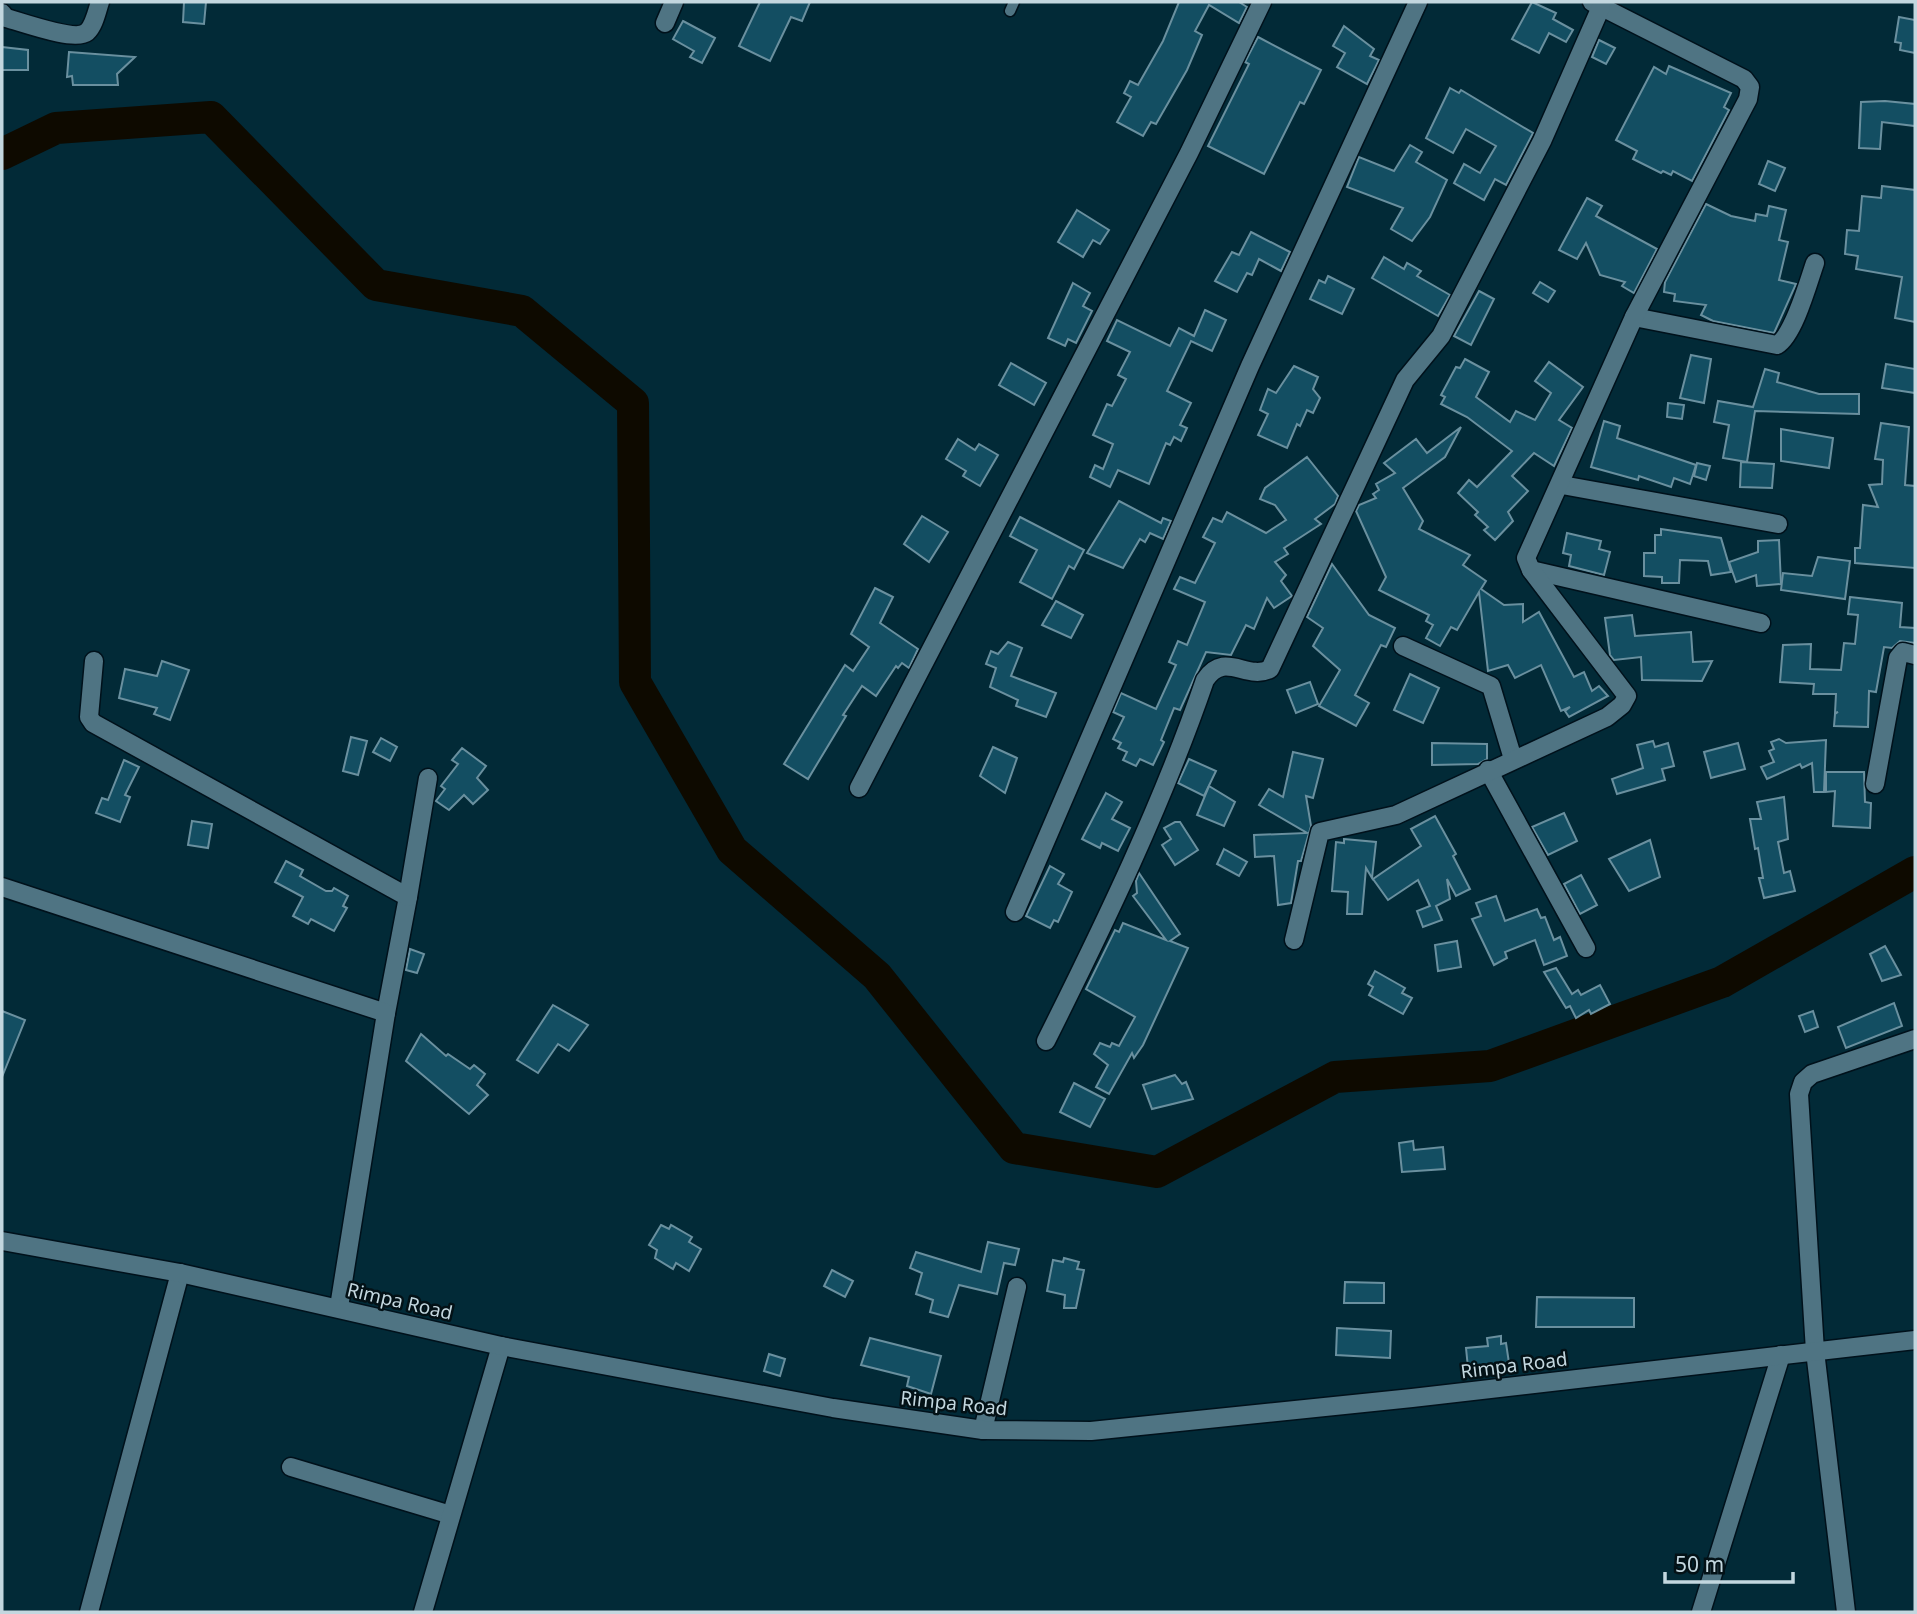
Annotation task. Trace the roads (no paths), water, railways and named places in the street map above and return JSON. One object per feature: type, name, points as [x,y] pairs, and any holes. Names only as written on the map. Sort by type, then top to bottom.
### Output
[{"type":"street","points":[[2,13],[6,18],[58,32],[83,35],[90,30],[100,2]]},
{"type":"street","points":[[665,23],[674,2]]},
{"type":"street","points":[[859,788],[1177,177],[1262,2]]},
{"type":"street","points":[[1015,912],[1250,366],[1418,2]]},
{"type":"street","points":[[1046,1041],[1116,900],[1177,762],[1205,680],[1211,671],[1220,667],[1262,673],[1270,669],[1405,380],[1441,336],[1542,141],[1597,5],[1744,79],[1750,87],[1748,99],[1634,317],[1562,485],[1529,547],[1526,558],[1531,570],[1625,689],[1627,696],[1622,705],[1607,717],[1396,815],[1320,832],[1294,940]]},
{"type":"street","points":[[1634,317],[1777,345],[1783,342],[1792,324],[1815,263]]},
{"type":"street","points":[[1562,485],[1778,524]]},
{"type":"street","points":[[1531,570],[1761,623]]},
{"type":"street","points":[[1403,646],[1491,686],[1513,759]]},
{"type":"street","points":[[1875,784],[1898,658],[1903,652],[1915,655]]},
{"type":"street","points":[[94,661],[89,716],[93,723],[408,897]]},
{"type":"street","points":[[1488,771],[1586,948]]},
{"type":"street","points":[[339,1307],[386,1013],[428,778]]},
{"type":"street","points":[[2,887],[386,1013]]},
{"type":"street","points":[[1846,1612],[1815,1351],[1799,1094],[1802,1082],[1827,1068],[1915,1039]]},
{"type":"street","name":"Rimpa Road","points":[[2,1241],[180,1273],[339,1307],[501,1346],[833,1408],[983,1430],[1091,1431],[1915,1340]]},
{"type":"street","points":[[89,1612],[180,1273]]},
{"type":"street","points":[[983,1430],[1017,1287]]},
{"type":"street","points":[[423,1612],[501,1346]]},
{"type":"street","points":[[1700,1612],[1781,1355]]},
{"type":"street","points":[[291,1467],[451,1515]]},
{"type":"waterway","points":[[2,154],[56,128],[211,117],[376,285],[522,311],[633,403],[635,682],[732,850],[877,976],[1014,1148],[1157,1172],[1335,1077],[1490,1066],[1722,982],[1915,872]]}]
